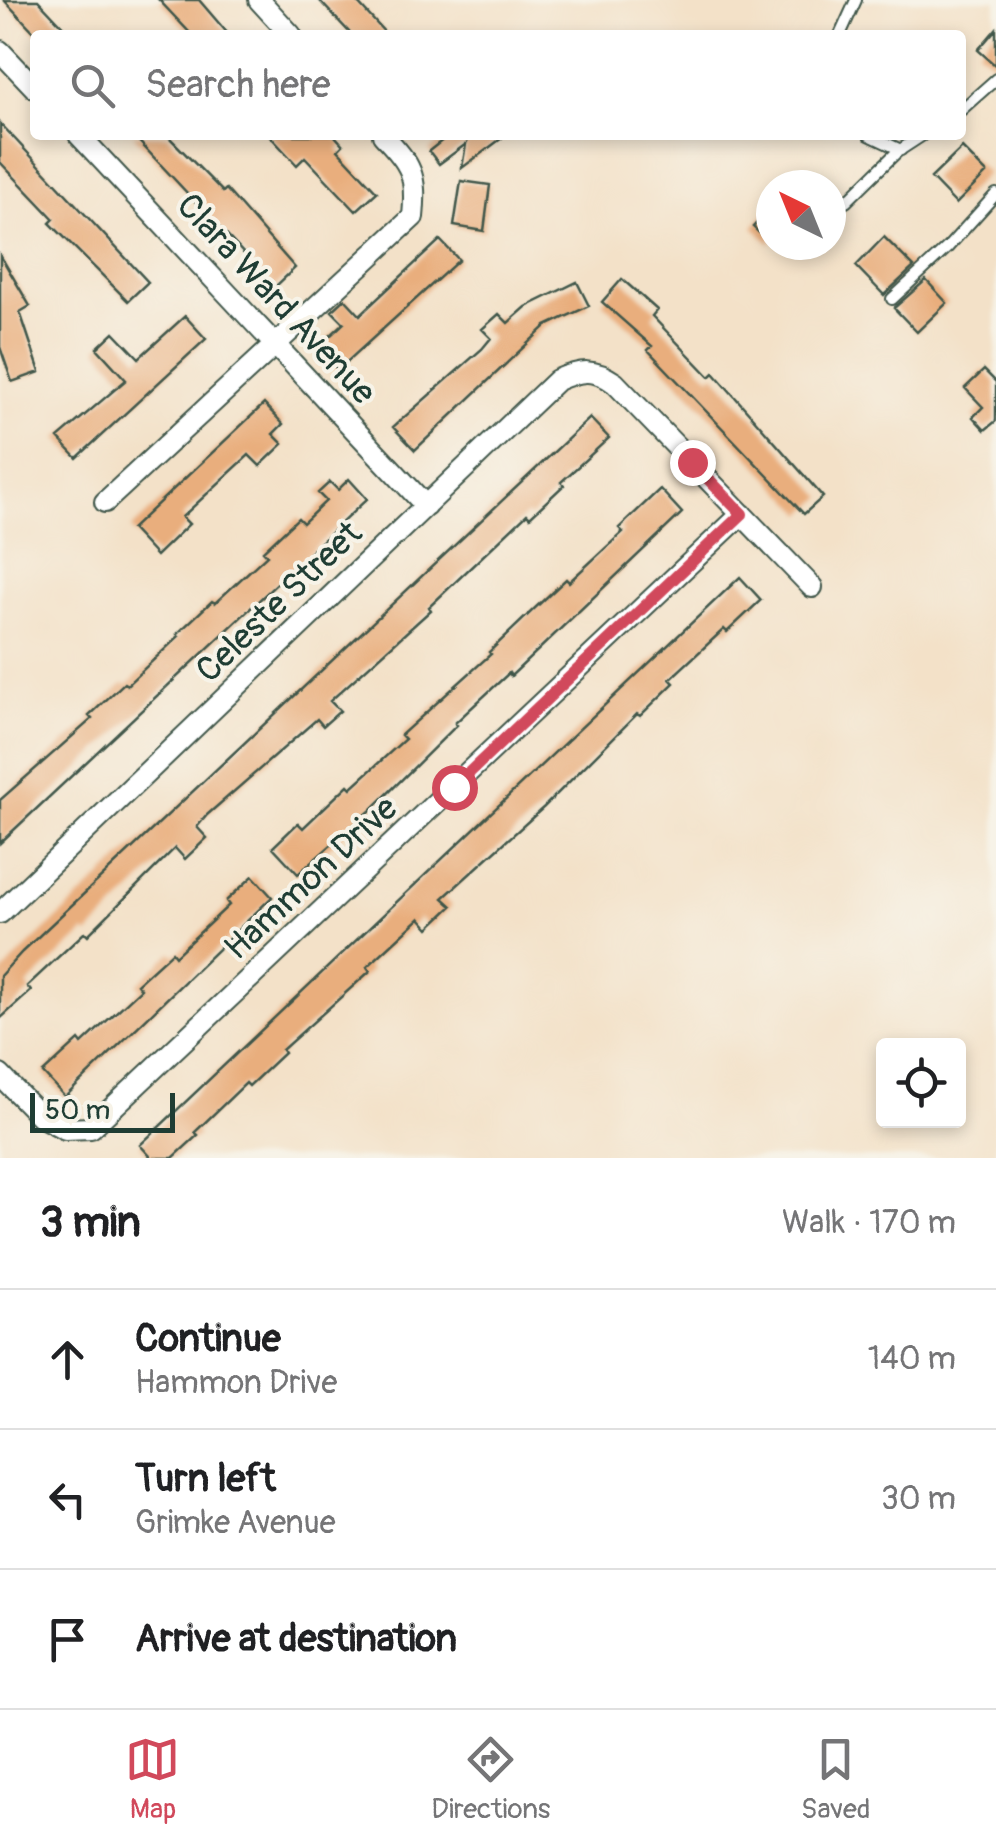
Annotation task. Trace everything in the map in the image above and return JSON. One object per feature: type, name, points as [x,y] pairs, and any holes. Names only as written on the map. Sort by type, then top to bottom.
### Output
[{"type":"street","points":[[259,0],[286,30]]},
{"type":"street","points":[[0,50],[30,83]]},
{"type":"street","name":"Clara Ward Avenue","points":[[84,140],[426,506]]},
{"type":"street","points":[[105,502],[413,217],[416,188],[410,164],[388,140]]},
{"type":"street","name":"Celeste Street","points":[[0,914],[557,380],[578,371],[598,372],[616,382],[742,514]]},
{"type":"street","points":[[742,514],[812,587]]},
{"type":"street","name":"Hammon Drive","points":[[0,1075],[40,1116],[65,1129],[91,1128],[742,514]]},
{"type":"lane","points":[[842,30],[856,0]]},
{"type":"lane","points":[[966,106],[996,79]]},
{"type":"lane","points":[[880,140],[901,150]]},
{"type":"lane","points":[[846,202],[916,140]]},
{"type":"lane","points":[[892,300],[996,194]]},
{"type":"building","points":[[4,0],[38,0],[66,30],[32,30]]},
{"type":"building","points":[[159,0],[199,0],[225,30],[187,30]]},
{"type":"building","points":[[319,0],[355,0],[382,30],[347,30]]},
{"type":"building","points":[[996,29],[996,66],[978,50]]},
{"type":"building","points":[[0,123],[148,282],[128,301],[50,223],[54,219],[0,162]]},
{"type":"building","points":[[138,140],[172,140],[223,192],[226,189],[295,268],[275,287]]},
{"type":"building","points":[[274,140],[338,140],[343,145],[338,150],[377,192],[356,211],[305,157],[297,165]]},
{"type":"building","points":[[443,140],[499,140],[462,168],[466,144],[439,164],[429,151]]},
{"type":"building","points":[[962,148],[987,173],[956,204],[931,178]]},
{"type":"building","points":[[461,181],[490,185],[484,231],[454,226]]},
{"type":"building","points":[[884,237],[914,267],[884,295],[856,266]]},
{"type":"building","points":[[440,240],[459,260],[338,370],[317,348],[344,323],[332,311],[345,299],[360,315]]},
{"type":"building","points":[[0,255],[30,306],[20,312],[40,372],[12,382],[0,347]]},
{"type":"building","points":[[622,279],[657,310],[652,316],[710,377],[714,373],[823,497],[804,514],[648,350],[652,346],[602,302]]},
{"type":"building","points":[[926,280],[947,303],[917,332],[894,308]]},
{"type":"building","points":[[577,282],[589,306],[546,326],[415,450],[393,427],[482,349],[491,338],[482,329],[499,314],[508,323],[526,307]]},
{"type":"building","points":[[185,316],[206,339],[77,458],[58,438],[126,380],[97,348],[114,332],[139,358]]},
{"type":"building","points":[[984,370],[996,382],[996,421],[985,430],[973,417],[983,407],[965,388]]},
{"type":"building","points":[[264,404],[283,424],[273,434],[283,444],[260,466],[249,455],[182,517],[189,524],[156,556],[131,529]]},
{"type":"building","points":[[590,418],[609,438],[561,482],[564,485],[530,517],[527,514],[429,607],[431,610],[330,701],[340,711],[323,726],[317,719],[207,815],[197,827],[207,838],[185,859],[175,848],[88,935],[85,932],[27,986],[31,991],[0,1019],[0,976],[22,952]]},
{"type":"building","points":[[349,479],[367,499],[0,843],[0,800],[92,719],[89,716],[124,683],[127,685],[212,601],[215,603],[267,555],[263,551],[298,518],[303,523],[326,501],[318,493],[330,482],[338,490]]},
{"type":"building","points":[[660,489],[682,513],[511,676],[509,673],[455,723],[371,810],[298,874],[273,847],[298,823],[303,828],[405,739],[401,735],[566,579],[569,582],[623,532],[619,528]]},
{"type":"building","points":[[740,577],[761,600],[670,679],[674,683],[640,716],[637,714],[544,807],[443,898],[452,906],[429,928],[420,918],[367,967],[370,971],[282,1050],[284,1053],[195,1132],[198,1135],[173,1158],[152,1158],[140,1145]]},
{"type":"building","points":[[253,876],[272,897],[65,1097],[43,1073],[79,1040],[82,1044],[141,989],[137,984],[172,952],[175,956],[229,905],[226,901]]},
{"type":"route","points":[[454,787],[742,514],[692,462]]}]
